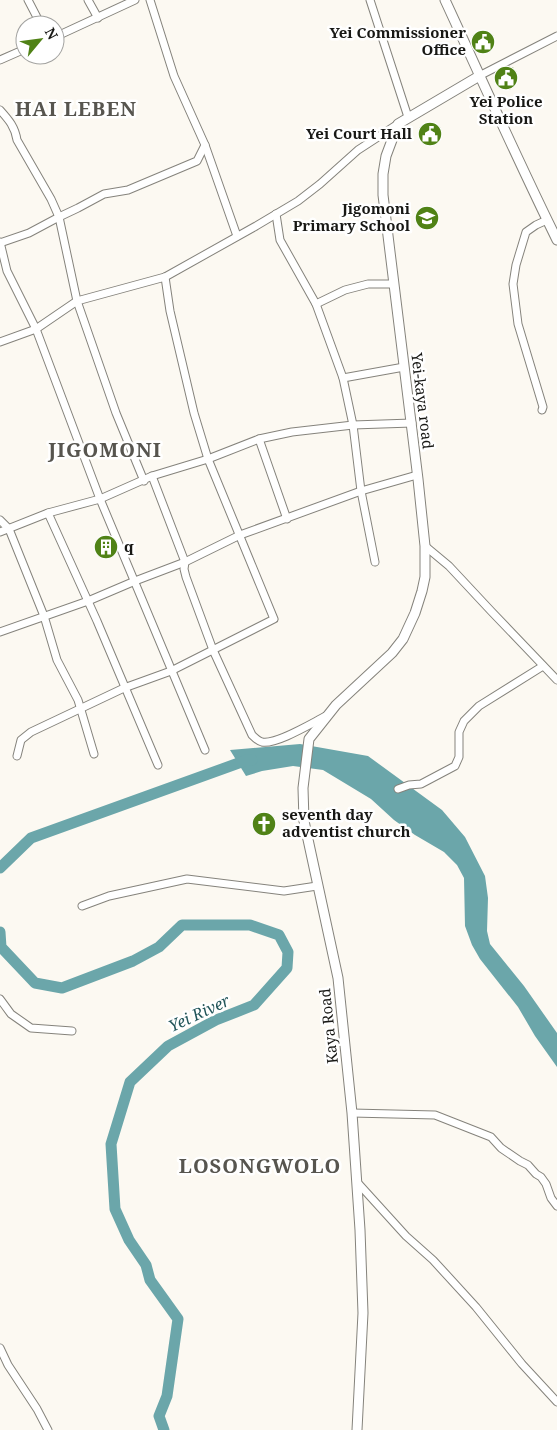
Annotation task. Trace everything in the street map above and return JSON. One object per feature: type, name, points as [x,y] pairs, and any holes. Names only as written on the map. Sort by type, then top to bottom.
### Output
[{"type":"main road","points":[[445,0],[524,174],[557,240]]},
{"type":"main road","points":[[398,124],[480,75]]},
{"type":"main road","name":"Yei-kaya road","points":[[309,739],[326,716],[392,653],[410,626],[424,584],[425,546],[412,423],[383,195],[383,174],[386,156],[398,124]]},
{"type":"main road","name":"Kaya Road","points":[[309,739],[304,778],[304,821],[338,978],[357,1182],[363,1313],[357,1430]]},
{"type":"street","points":[[28,0],[36,15]]},
{"type":"street","points":[[88,0],[98,18]]},
{"type":"street","points":[[65,32],[135,0]]},
{"type":"street","points":[[150,0],[174,76],[205,145],[237,236]]},
{"type":"street","points":[[370,0],[408,117]]},
{"type":"street","points":[[480,75],[557,36]]},
{"type":"street","points":[[0,60],[15,53]]},
{"type":"street","points":[[0,110],[11,122],[16,140],[51,199],[59,217],[77,301],[116,413],[144,481]]},
{"type":"street","points":[[0,342],[36,329],[77,301],[165,277],[276,214],[320,184],[358,150],[398,124]]},
{"type":"street","points":[[205,145],[197,161],[128,190],[104,194],[29,233],[0,243],[6,271],[36,329],[100,499],[205,750]]},
{"type":"street","points":[[276,214],[280,240],[316,304],[343,378],[353,425],[361,492],[375,562]]},
{"type":"street","points":[[542,410],[543,407],[518,324],[512,284],[526,232],[547,220]]},
{"type":"street","points":[[17,756],[21,740],[24,736],[80,707],[170,670],[274,619],[208,459],[194,413],[170,311],[165,277]]},
{"type":"street","points":[[316,304],[352,288],[368,284],[393,284]]},
{"type":"street","points":[[343,378],[404,367]]},
{"type":"street","points":[[0,532],[48,513],[100,499],[152,476],[208,459],[259,439],[292,432],[353,425],[412,423]]},
{"type":"street","points":[[259,439],[287,519]]},
{"type":"street","points":[[0,632],[88,602],[185,562],[240,535],[361,492],[417,475]]},
{"type":"street","points":[[152,476],[185,562],[186,577],[213,650],[252,735],[260,742],[268,742],[289,735],[326,716]]},
{"type":"street","points":[[48,513],[158,765]]},
{"type":"street","points":[[0,520],[9,529],[44,616],[58,660],[80,707],[94,754]]},
{"type":"street","points":[[425,546],[449,566],[557,680]]},
{"type":"street","points":[[398,789],[409,785],[421,784],[455,766],[459,757],[460,732],[464,721],[479,706],[543,666]]},
{"type":"street","points":[[82,906],[110,896],[187,879],[284,891],[317,886]]},
{"type":"street","points":[[0,999],[11,1014],[31,1028],[72,1031]]},
{"type":"street","points":[[352,1113],[435,1114],[492,1138],[501,1148],[528,1165],[536,1174],[542,1177],[551,1198],[557,1206]]},
{"type":"street","points":[[357,1182],[406,1236],[433,1260],[476,1307],[522,1364],[557,1402]]},
{"type":"street","points":[[0,1348],[8,1365],[38,1409],[48,1430]]},
{"type":"water","points":[[300,744],[368,756],[442,810],[465,837],[485,876],[488,898],[487,931],[490,944],[524,986],[557,1033],[557,1067],[535,1036],[518,1007],[480,959],[472,945],[465,926],[464,878],[457,865],[444,852],[394,820],[371,799],[323,770],[293,766],[262,771],[246,776],[230,750]]},
{"type":"waterway","name":"Yei River","points":[[0,868],[31,838],[247,760],[252,760]]},
{"type":"waterway","name":"Yei River","points":[[0,932],[1,947],[35,983],[62,988],[133,961],[159,947],[182,925],[250,925],[279,935],[288,952],[287,968],[254,1005],[216,1020],[168,1046],[130,1082],[111,1144],[115,1209],[129,1240],[146,1265],[150,1280],[178,1319],[167,1396],[159,1416],[164,1430]]},
{"type":"place","name":"Yei Commissioner Office","points":[[483,42]]},
{"type":"place","name":"Yei Police Station","points":[[506,78]]},
{"type":"place","name":"Yei Court Hall","points":[[430,134]]},
{"type":"place","name":"Jigomoni Primary School","points":[[427,218]]},
{"type":"place","name":"q","points":[[106,547]]},
{"type":"place","name":"seventh day adventist church","points":[[264,824]]},
{"type":"district","name":"HAI LEBEN","points":[[76,109]]},
{"type":"district","name":"JIGOMONI","points":[[105,450]]},
{"type":"district","name":"LOSONGWOLO","points":[[260,1166]]}]
